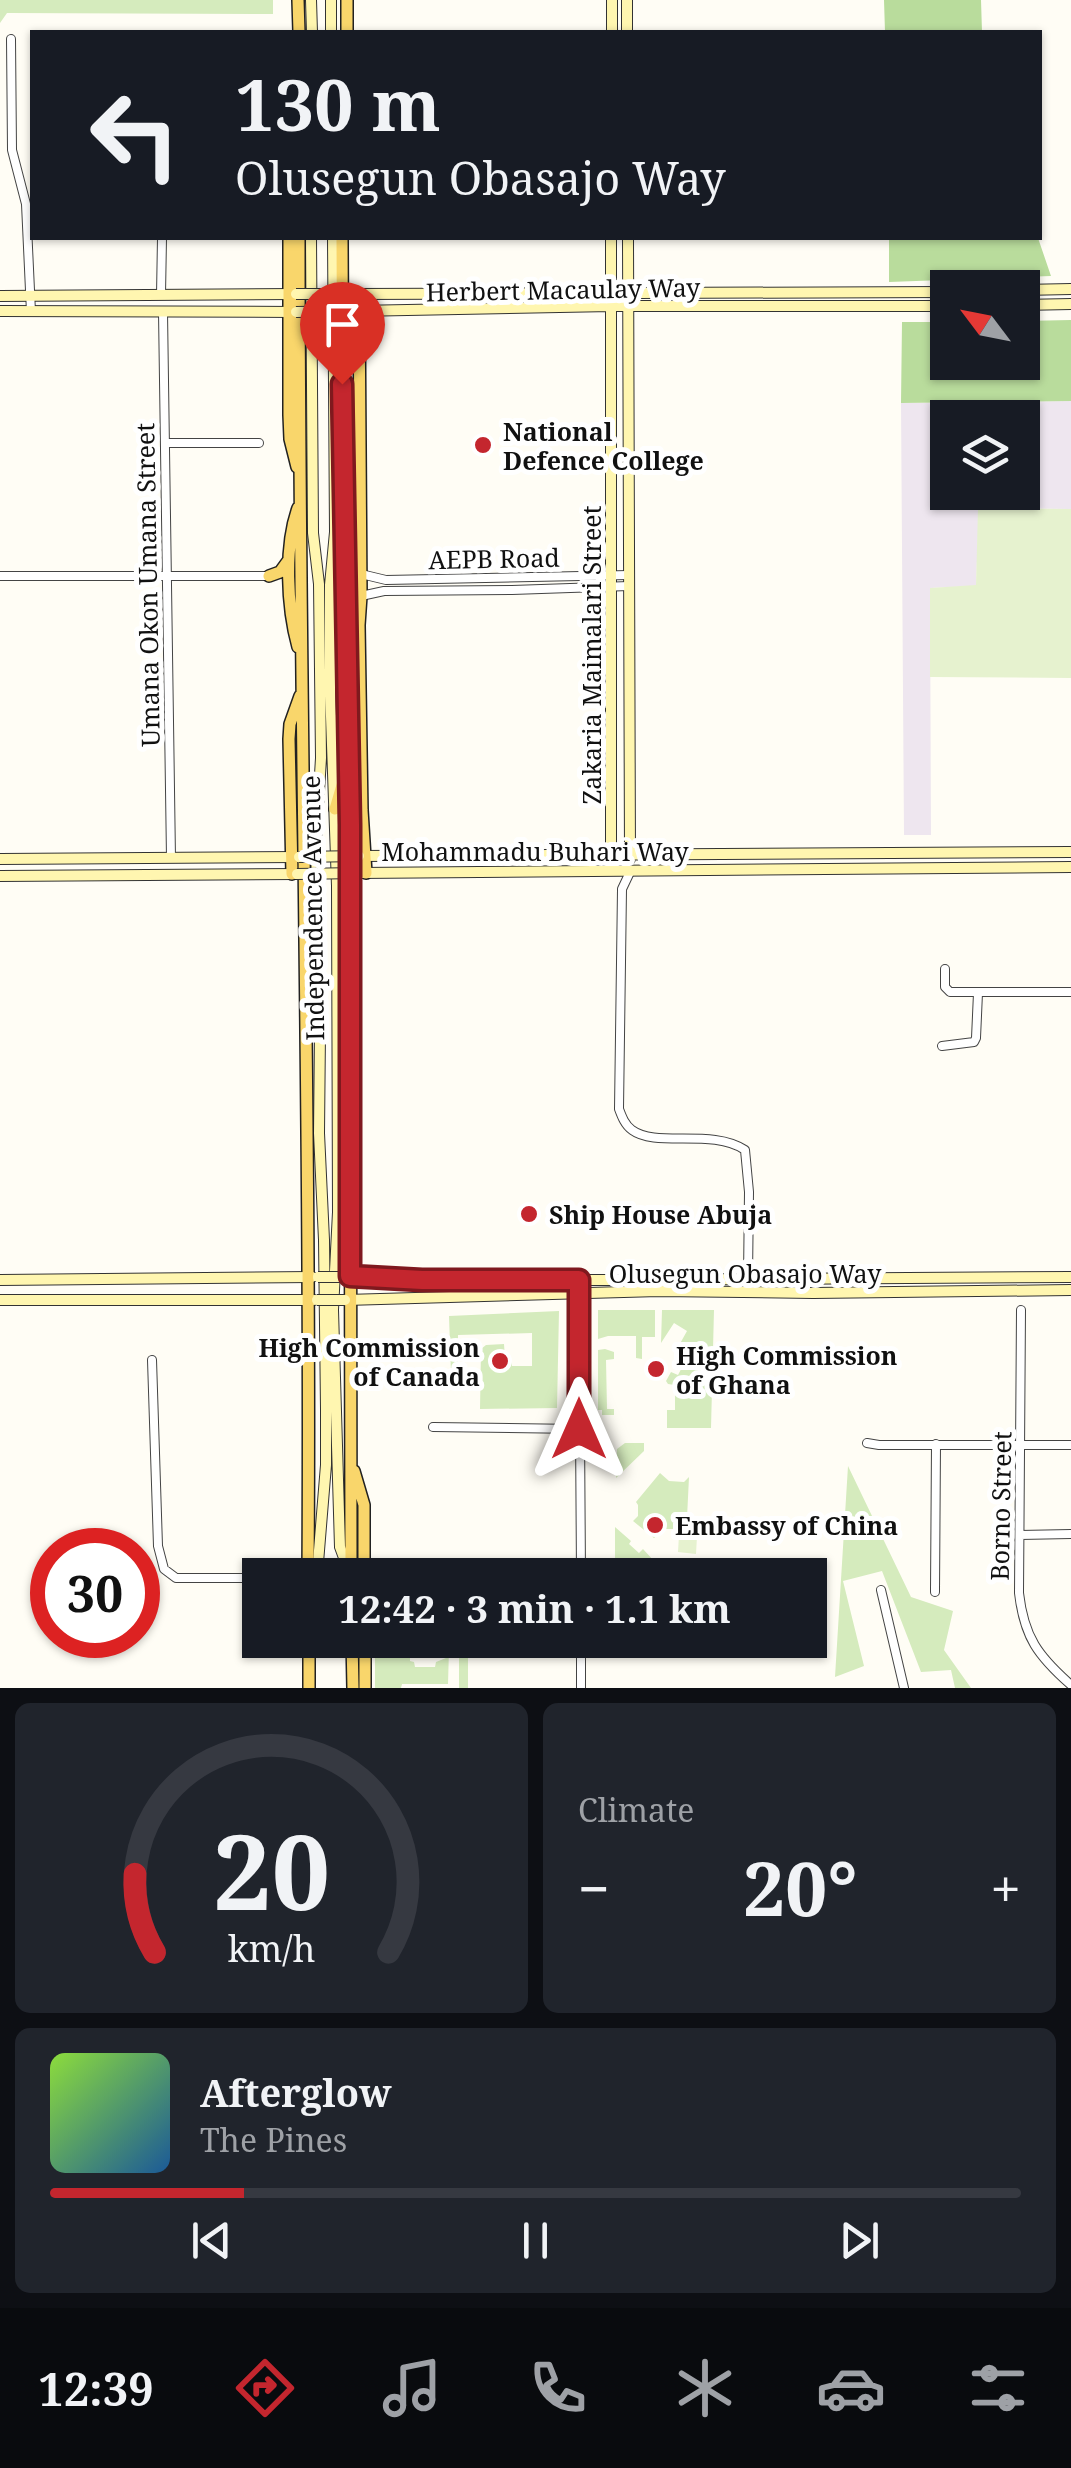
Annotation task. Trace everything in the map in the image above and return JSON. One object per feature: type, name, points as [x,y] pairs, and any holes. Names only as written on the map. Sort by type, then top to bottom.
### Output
[{"type":"main road","points":[[298,0],[298,30]]},
{"type":"main road","points":[[311,0],[312,30]]},
{"type":"main road","points":[[331,0],[331,30]]},
{"type":"main road","points":[[347,0],[347,30]]},
{"type":"main road","points":[[612,0],[612,30]]},
{"type":"main road","points":[[627,0],[627,30]]},
{"type":"main road","points":[[612,20],[627,18]]},
{"type":"main road","points":[[289,240],[293,294],[290,438],[302,483]]},
{"type":"main road","name":"Independence Avenue","points":[[299,240],[302,764],[310,840]]},
{"type":"main road","name":"Independence Avenue","points":[[308,1558],[314,1277],[308,1047],[310,840],[320,719],[319,584],[313,533],[311,240]]},
{"type":"main road","name":"Independence Avenue","points":[[333,240],[330,688],[335,809],[338,1212],[333,1310],[340,1547],[344,1558]]},
{"type":"main road","name":"Independence Avenue","points":[[342,240],[349,762],[351,1558]]},
{"type":"main road","name":"Zakaria Maimalari Street","points":[[611,240],[611,870]]},
{"type":"main road","name":"Zakaria Maimalari Street","points":[[628,240],[630,870]]},
{"type":"main road","points":[[1040,290],[1071,289]]},
{"type":"main road","name":"Herbert Macaulay Way","points":[[0,296],[930,292]]},
{"type":"main road","points":[[357,294],[362,873]]},
{"type":"main road","points":[[1040,304],[1071,304]]},
{"type":"main road","name":"Herbert Macaulay Way","points":[[0,312],[930,306]]},
{"type":"main road","points":[[302,499],[293,522],[290,557],[291,617],[302,664]]},
{"type":"main road","points":[[269,576],[282,569],[290,557]]},
{"type":"main road","points":[[269,576],[283,582],[290,594]]},
{"type":"main road","points":[[295,874],[290,724],[302,692]]},
{"type":"main road","points":[[335,809],[349,762]]},
{"type":"main road","points":[[310,840],[320,1032],[326,1465],[318,1558]]},
{"type":"main road","name":"Mohammadu Buhari Way","points":[[0,859],[1071,852]]},
{"type":"main road","points":[[19,859],[19,876]]},
{"type":"main road","name":"Mohammadu Buhari Way","points":[[0,876],[1071,867]]},
{"type":"main road","name":"Olusegun Obasajo Way","points":[[0,1280],[1071,1276]]},
{"type":"main road","points":[[690,1292],[692,1279]]},
{"type":"main road","points":[[422,1280],[422,1297]]},
{"type":"main road","name":"Olusegun Obasajo Way","points":[[0,1300],[348,1300],[579,1293],[1071,1290]]},
{"type":"main road","points":[[350,1460],[364,1505],[364,1558]]},
{"type":"main road","points":[[309,1658],[309,1688]]},
{"type":"main road","points":[[352,1658],[353,1688]]},
{"type":"main road","points":[[365,1658],[365,1688]]},
{"type":"street","points":[[11,39],[12,150],[26,204],[30,312]]},
{"type":"street","points":[[161,295],[162,240]]},
{"type":"street","name":"Umana Okon Umana Street","points":[[163,312],[171,858]]},
{"type":"street","points":[[166,443],[259,443]]},
{"type":"street","name":"AEPB Road","points":[[361,574],[386,580],[629,581]]},
{"type":"street","points":[[0,576],[269,576]]},
{"type":"street","name":"AEPB Road","points":[[361,596],[384,590],[512,590],[610,581]]},
{"type":"street","points":[[611,870],[622,889]]},
{"type":"street","name":"Zakaria Maimalari Street","points":[[630,870],[622,889],[619,1109],[628,1127],[645,1136],[714,1139],[745,1150],[748,1278]]},
{"type":"street","points":[[944,969],[947,990],[1071,992]]},
{"type":"street","points":[[942,1046],[974,1042],[978,993]]},
{"type":"street","points":[[579,1280],[581,1558]]},
{"type":"street","name":"Borno Street","points":[[1021,1310],[1020,1593],[1026,1630],[1044,1659],[1071,1685]]},
{"type":"street","points":[[152,1360],[158,1546],[164,1569],[176,1578],[242,1578]]},
{"type":"street","points":[[432,1427],[579,1429]]},
{"type":"street","points":[[867,1443],[1071,1445]]},
{"type":"street","points":[[935,1592],[936,1444]]},
{"type":"street","points":[[1020,1535],[1071,1534]]},
{"type":"street","points":[[880,1590],[904,1688]]},
{"type":"street","points":[[581,1688],[582,1658]]},
{"type":"shaded area","points":[[1040,401],[1071,401],[1071,509],[1040,509]]},
{"type":"shaded area","points":[[901,403],[930,403],[930,510],[979,510],[976,586],[930,588],[931,835],[904,835]]},
{"type":"green space","points":[[0,0],[273,0],[273,14],[7,13],[0,23]]},
{"type":"green space","points":[[884,0],[981,0],[982,30],[885,30]]},
{"type":"green space","points":[[889,240],[1039,240],[1051,276],[1040,276],[1040,270],[930,270],[930,280],[889,282]]},
{"type":"green space","points":[[1071,320],[1071,401],[901,403],[902,322],[930,322],[930,380],[1040,380],[1040,321]]},
{"type":"green space","points":[[1071,509],[1071,678],[930,677],[930,588],[976,585],[978,510]]},
{"type":"green space","points":[[598,1310],[655,1310],[655,1337],[642,1337],[642,1359],[636,1358],[636,1336],[598,1339]]},
{"type":"green space","points":[[662,1310],[714,1310],[711,1428],[667,1428],[667,1410],[675,1410],[675,1385],[666,1381],[671,1372],[678,1375],[688,1356],[677,1349],[687,1331],[674,1323],[661,1343]]},
{"type":"green space","points":[[559,1311],[557,1408],[480,1409],[481,1349],[504,1344],[505,1359],[511,1360],[512,1366],[532,1366],[532,1333],[458,1335],[458,1365],[466,1366],[466,1373],[451,1373],[449,1316]]},
{"type":"green space","points":[[598,1350],[614,1352],[614,1359],[606,1360],[607,1409],[614,1409],[614,1415],[602,1415],[602,1410],[598,1410]]},
{"type":"green space","points":[[625,1443],[644,1443],[644,1451],[616,1478],[617,1449]]},
{"type":"green space","points":[[848,1466],[911,1597],[953,1611],[944,1650],[971,1688],[955,1688],[951,1670],[921,1672],[882,1571],[843,1581],[864,1666],[835,1677]]},
{"type":"green space","points":[[660,1473],[669,1481],[684,1482],[689,1477],[687,1518],[680,1518],[680,1529],[664,1529],[654,1538],[633,1521],[638,1516],[636,1502]]},
{"type":"green space","points":[[680,1518],[698,1519],[696,1554],[678,1552]]},
{"type":"green space","points":[[615,1527],[639,1553],[643,1549],[651,1558],[615,1558]]},
{"type":"green space","points":[[375,1658],[410,1658],[415,1667],[435,1667],[436,1662],[449,1658],[448,1684],[375,1688]]},
{"type":"green space","points":[[459,1658],[468,1658],[468,1688],[459,1688]]},
{"type":"place","name":"National Defence College","points":[[483,445]]},
{"type":"place","name":"Ship House Abuja","points":[[529,1214]]},
{"type":"place","name":"High Commission of Canada","points":[[500,1361]]},
{"type":"place","name":"High Commission of Ghana","points":[[656,1369]]},
{"type":"place","name":"Embassy of China","points":[[655,1525]]},
{"type":"route","points":[[342,384],[350,825],[350,1276],[579,1280],[579,1429]]}]
